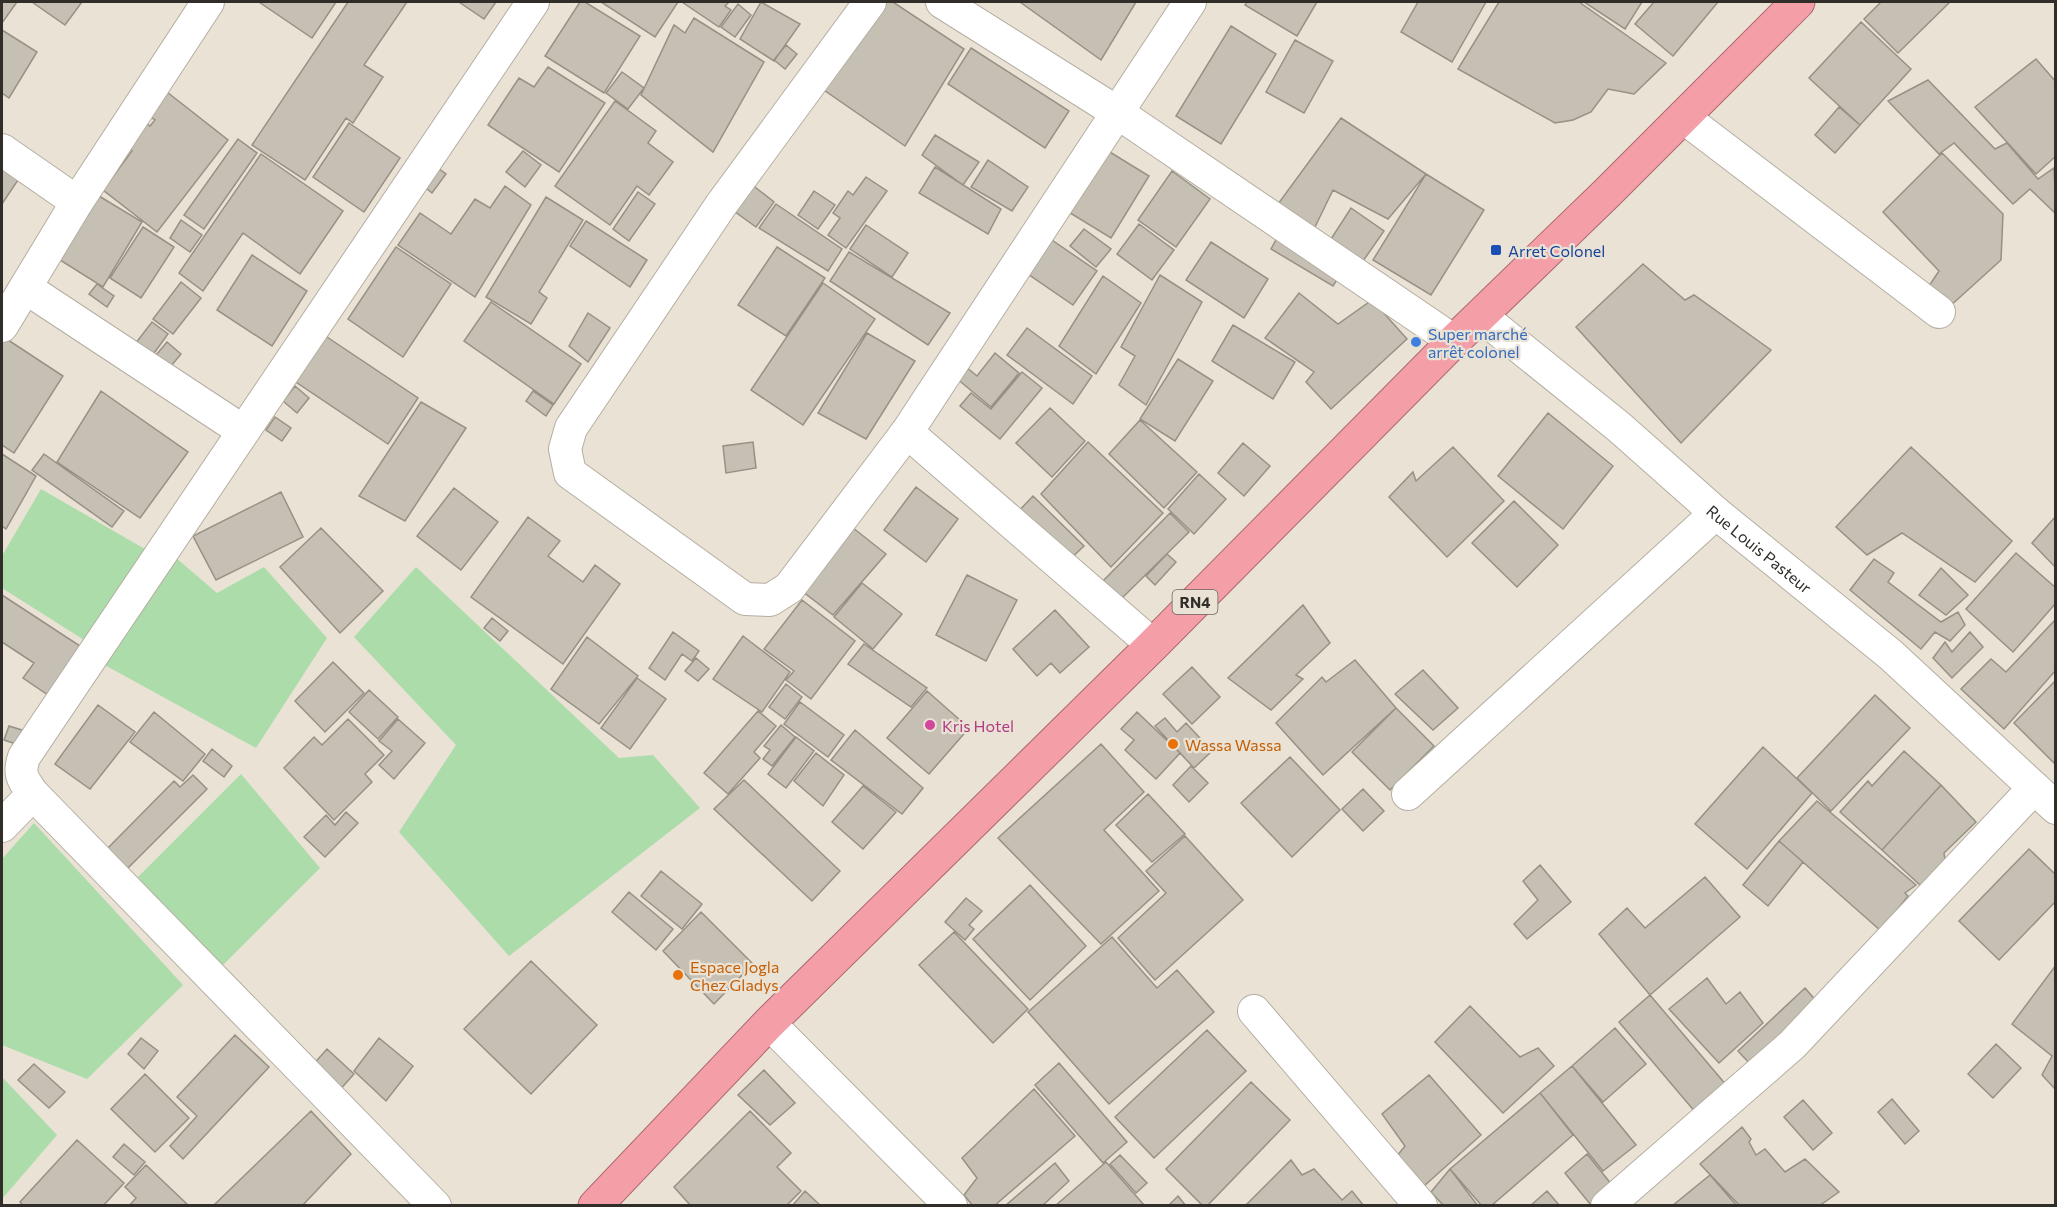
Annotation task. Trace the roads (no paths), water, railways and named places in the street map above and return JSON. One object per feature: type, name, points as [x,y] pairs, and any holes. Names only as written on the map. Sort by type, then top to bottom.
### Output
[{"type":"highway","name":"RN4","points":[[595,1206],[769,1023],[1153,645],[1454,341],[1798,2]]},
{"type":"street","points":[[2,326],[77,202],[208,2]]},
{"type":"street","points":[[435,1206],[33,794],[21,778],[20,769],[24,757],[533,2]]},
{"type":"street","points":[[870,2],[721,205],[571,428],[565,449],[570,473],[745,599],[770,600],[789,588],[907,432],[1190,2]]},
{"type":"street","points":[[942,2],[1118,113],[1454,341]]},
{"type":"street","points":[[1683,117],[1939,312]]},
{"type":"street","points":[[2,150],[77,202]]},
{"type":"street","points":[[26,288],[243,431]]},
{"type":"street","name":"Rue Louis Pasteur","points":[[1481,316],[1619,427],[1716,513],[1891,656],[2045,798]]},
{"type":"street","points":[[907,432],[1153,645]]},
{"type":"street","points":[[1408,794],[1716,513]]},
{"type":"street","points":[[2,826],[33,794]]},
{"type":"street","points":[[1607,1206],[1792,1046],[2045,798]]},
{"type":"street","points":[[1254,1011],[1421,1206]]},
{"type":"street","points":[[769,1023],[951,1206]]},
{"type":"place","name":"Arret Colonel","points":[[1496,250]]},
{"type":"place","name":"Super marché arrêt colonel","points":[[1416,342]]},
{"type":"place","name":"Kris Hotel","points":[[930,725]]},
{"type":"place","name":"Wassa Wassa","points":[[1173,744]]},
{"type":"place","name":"Espace Jogla Chez Gladys","points":[[678,975]]}]
